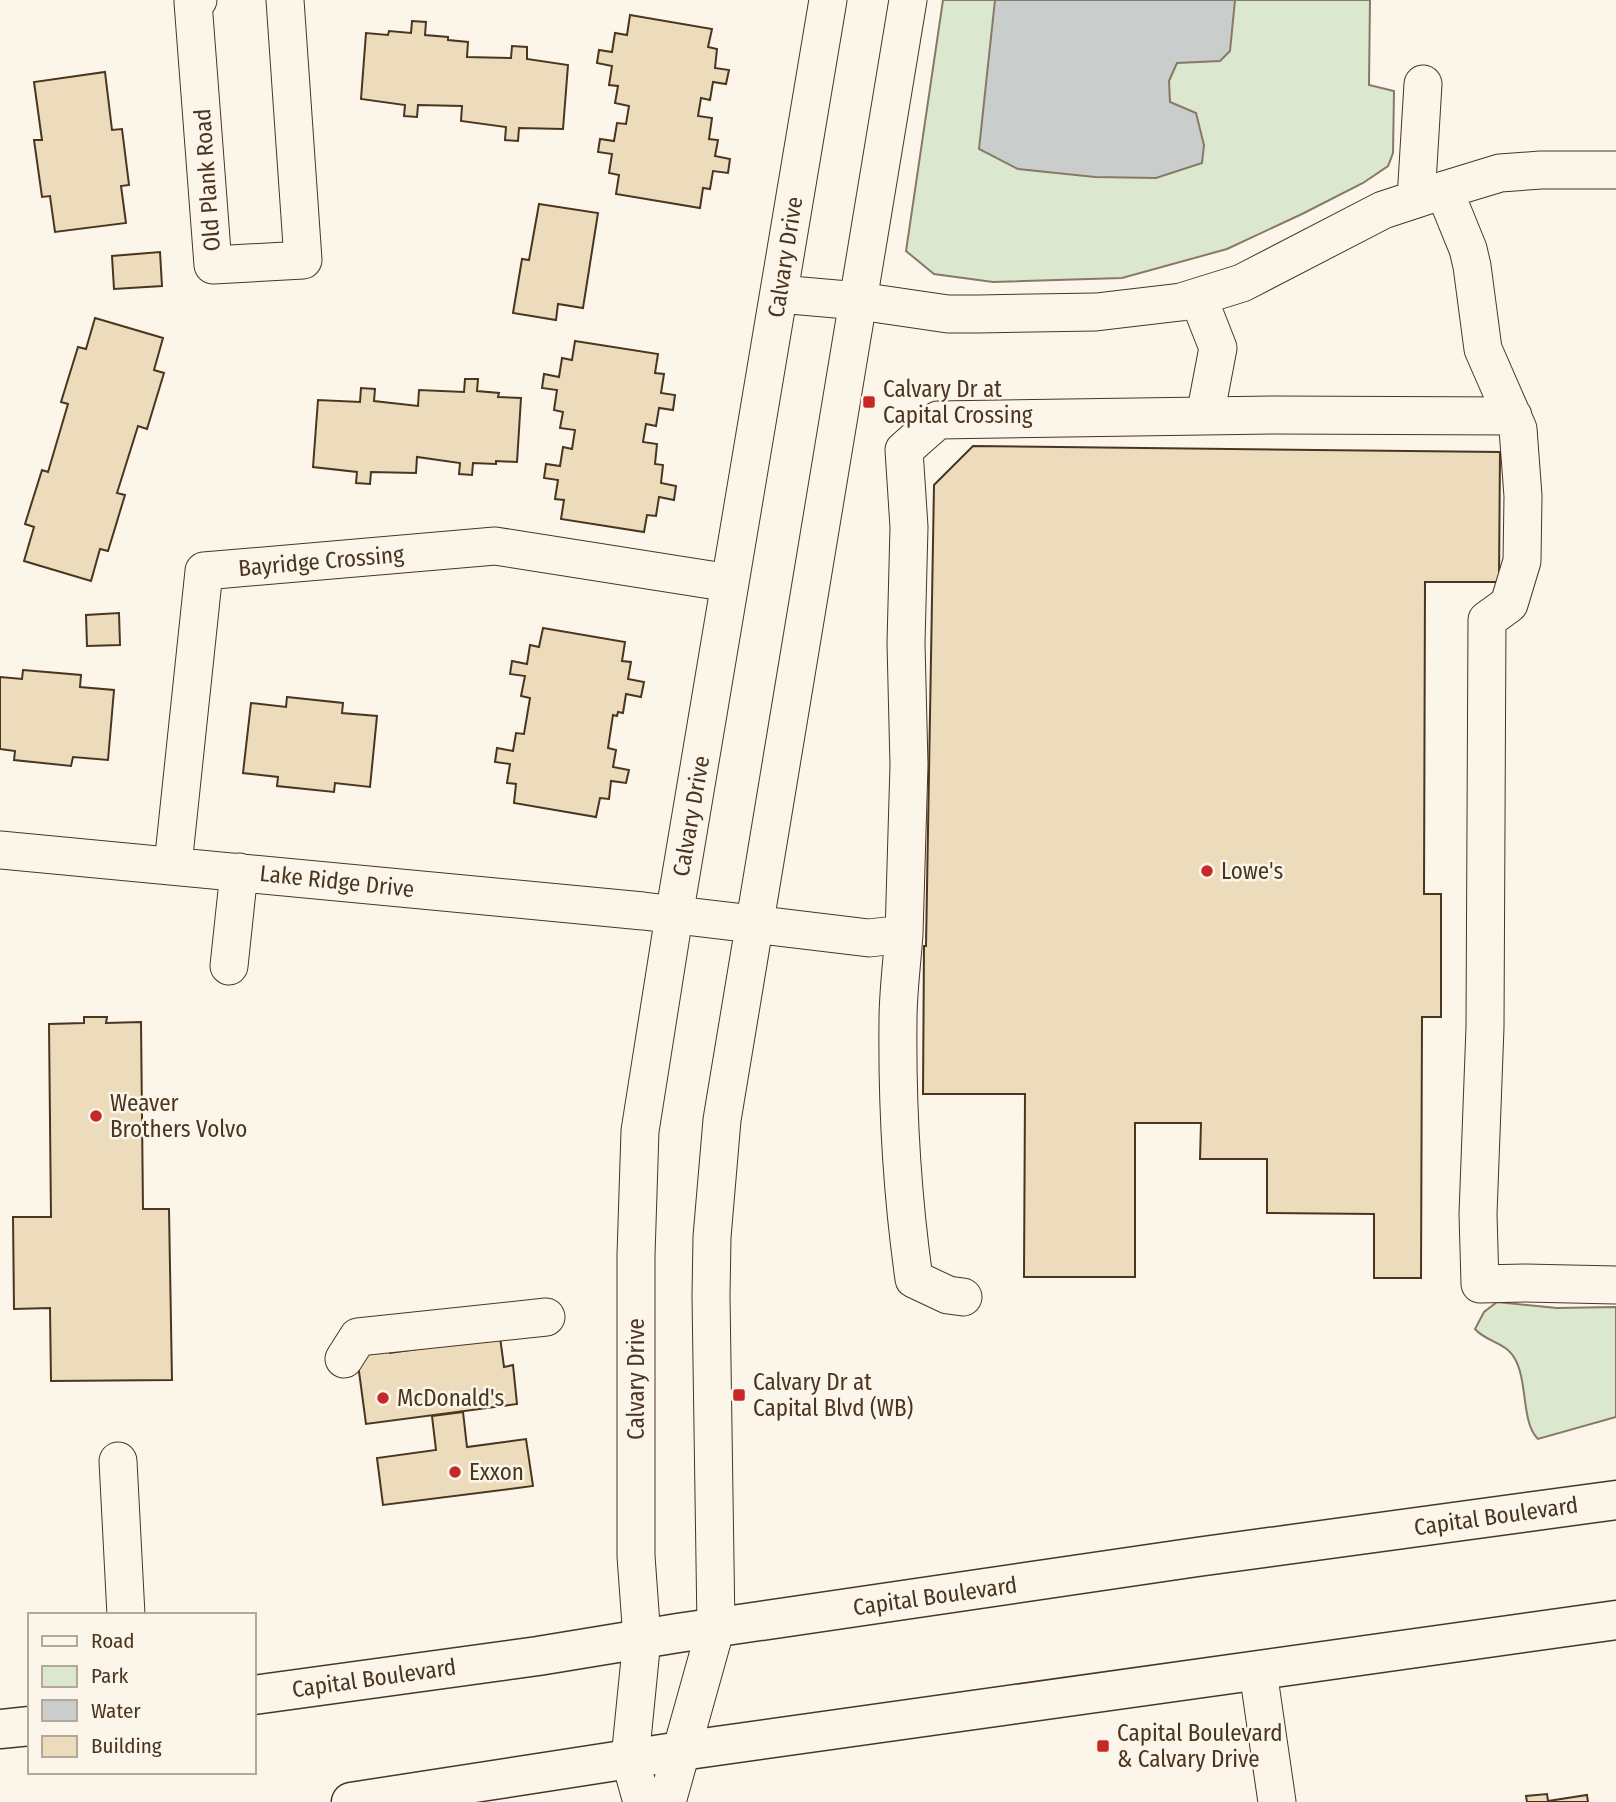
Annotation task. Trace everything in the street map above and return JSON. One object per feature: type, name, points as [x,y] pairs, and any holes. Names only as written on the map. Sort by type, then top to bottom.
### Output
[{"type":"highway","name":"Capital Boulevard","points":[[256,1695],[538,1656],[1197,1556],[1616,1500]]},
{"type":"highway","points":[[351,1802],[681,1751],[1616,1620]]},
{"type":"highway","points":[[0,1729],[28,1726]]},
{"type":"street","name":"Old Plank Road","points":[[198,0],[193,2],[213,265],[303,260],[285,0]]},
{"type":"street","name":"Calvary Drive","points":[[629,1759],[642,1639],[636,1556],[636,1255],[640,1131],[828,0]]},
{"type":"street","points":[[667,1802],[716,1627],[712,1237],[722,1120],[908,0]]},
{"type":"street","points":[[1423,84],[1430,194],[1468,248],[1476,281],[1483,349],[1518,429],[1523,496],[1522,561],[1509,604],[1487,620],[1485,1027],[1478,1213],[1480,1284],[1616,1285]]},
{"type":"street","points":[[779,294],[859,301],[948,314],[1096,312],[1181,302],[1242,283],[1383,210],[1430,194],[1500,173],[1616,170]]},
{"type":"street","points":[[1198,297],[1218,348],[1205,416]]},
{"type":"street","points":[[963,1297],[948,1295],[914,1279],[906,1228],[898,1019],[904,934],[909,765],[906,643],[909,527],[904,450],[938,420],[1205,416],[1513,416]]},
{"type":"street","name":"Bayridge Crossing","points":[[173,865],[204,572],[495,546],[730,583]]},
{"type":"street","name":"Lake Ridge Drive","points":[[0,850],[643,911],[869,938],[904,934]]},
{"type":"street","points":[[229,967],[239,872]]},
{"type":"street","points":[[344,1359],[358,1338],[546,1317]]},
{"type":"street","points":[[118,1461],[126,1613]]},
{"type":"street","points":[[1258,1671],[1277,1802]]},
{"type":"street","points":[[629,1759],[642,1802]]},
{"type":"green space","points":[[943,0],[1370,0],[1369,85],[1394,91],[1393,153],[1388,166],[1363,183],[1227,249],[1122,278],[993,282],[934,274],[906,251]]},
{"type":"green space","points":[[1497,1302],[1557,1308],[1616,1307],[1616,1417],[1538,1439],[1529,1423],[1522,1379],[1515,1359],[1506,1349],[1475,1329],[1484,1312]]},
{"type":"water","points":[[995,0],[1235,0],[1230,51],[1220,61],[1177,63],[1169,81],[1170,102],[1196,113],[1204,145],[1202,163],[1156,178],[1095,177],[1018,169],[979,149]]},
{"type":"building","points":[[630,15],[712,29],[708,47],[717,49],[715,68],[729,70],[726,84],[713,82],[710,100],[701,98],[698,116],[712,118],[709,139],[718,140],[715,156],[730,159],[728,173],[713,171],[710,189],[703,188],[700,208],[616,194],[619,175],[609,173],[612,154],[598,152],[600,139],[614,141],[617,123],[626,124],[629,106],[615,103],[618,86],[609,85],[612,66],[597,63],[599,50],[612,52],[615,33],[627,35]]},
{"type":"building","points":[[412,21],[426,22],[425,35],[468,42],[467,57],[511,58],[512,46],[527,47],[527,59],[568,65],[563,129],[519,128],[518,141],[505,140],[506,127],[461,121],[462,106],[418,105],[417,117],[404,116],[405,105],[361,99],[366,33],[411,33]]},
{"type":"building","points":[[105,72],[112,130],[122,129],[129,185],[121,186],[126,223],[55,232],[50,196],[42,197],[34,140],[42,140],[34,82]]},
{"type":"building","points":[[539,204],[598,213],[583,308],[558,304],[556,320],[513,313],[522,259],[529,260]]},
{"type":"building","points":[[160,252],[162,286],[114,289],[112,256]]},
{"type":"building","points":[[95,318],[163,338],[154,370],[164,373],[147,429],[138,426],[117,493],[125,495],[108,551],[100,549],[91,581],[24,561],[34,527],[25,524],[42,470],[48,472],[68,404],[61,402],[78,347],[86,349]]},
{"type":"building","points":[[575,341],[658,354],[655,373],[664,374],[661,393],[675,395],[673,410],[659,408],[656,426],[646,424],[643,442],[657,444],[655,464],[663,465],[661,483],[676,486],[674,500],[659,497],[656,516],[647,515],[644,532],[561,519],[564,500],[555,499],[558,480],[544,478],[546,464],[560,466],[563,447],[572,449],[575,430],[560,428],[563,412],[554,410],[557,390],[542,388],[544,374],[559,377],[562,358],[572,360]]},
{"type":"building","points":[[465,379],[478,379],[477,391],[499,393],[498,397],[521,398],[517,462],[473,463],[472,475],[459,474],[460,463],[417,457],[416,473],[371,472],[370,484],[356,483],[357,472],[313,467],[318,400],[360,402],[361,388],[375,389],[374,401],[418,406],[419,390],[464,392]]},
{"type":"building","points":[[973,446],[1500,452],[1499,582],[1425,582],[1424,894],[1441,894],[1441,1017],[1422,1017],[1421,1278],[1374,1278],[1374,1214],[1267,1213],[1267,1159],[1200,1159],[1201,1123],[1135,1123],[1135,1277],[1024,1277],[1025,1094],[923,1094],[934,485]]},
{"type":"building","points":[[119,613],[120,645],[87,646],[86,615]]},
{"type":"building","points":[[543,628],[625,642],[622,661],[631,662],[628,679],[644,682],[641,697],[626,694],[623,713],[613,715],[608,748],[616,750],[613,767],[629,770],[626,783],[611,781],[609,799],[600,798],[596,817],[514,803],[516,784],[507,783],[510,764],[495,762],[497,748],[513,751],[516,733],[524,734],[530,698],[521,696],[525,676],[510,674],[512,661],[527,664],[530,645],[539,647]]},
{"type":"building","points":[[23,670],[81,675],[80,687],[114,690],[108,760],[73,757],[71,766],[14,760],[15,751],[0,749],[0,677],[22,679]]},
{"type":"building","points":[[287,697],[343,703],[342,713],[377,716],[370,787],[335,783],[334,792],[277,786],[278,777],[243,773],[251,703],[286,707]]},
{"type":"building","name":"Weaver Brothers Volvo","points":[[84,1017],[107,1017],[106,1023],[141,1022],[143,1209],[169,1209],[172,1380],[51,1381],[50,1308],[14,1309],[13,1217],[51,1217],[49,1024],[84,1023]]},
{"type":"building","points":[[500,1337],[504,1367],[513,1365],[517,1404],[366,1424],[356,1349],[388,1344],[390,1353],[425,1348],[424,1340]]},
{"type":"building","name":"Exxon","points":[[463,1412],[467,1447],[526,1439],[533,1486],[383,1505],[377,1458],[436,1450],[432,1416]]},
{"type":"building","points":[[1547,1794],[1548,1801],[1587,1795],[1588,1802],[1527,1802],[1526,1796]]},
{"type":"place","name":"Calvary Dr at Capital Crossing","points":[[869,402]]},
{"type":"place","name":"Lowe's","points":[[1207,871]]},
{"type":"place","name":"Weaver Brothers Volvo","points":[[96,1116]]},
{"type":"place","name":"Calvary Dr at Capital Blvd (WB)","points":[[739,1395]]},
{"type":"place","name":"McDonald's","points":[[383,1398]]},
{"type":"place","name":"Exxon","points":[[455,1472]]},
{"type":"place","name":"Capital Boulevard & Calvary Drive","points":[[1103,1746]]}]
